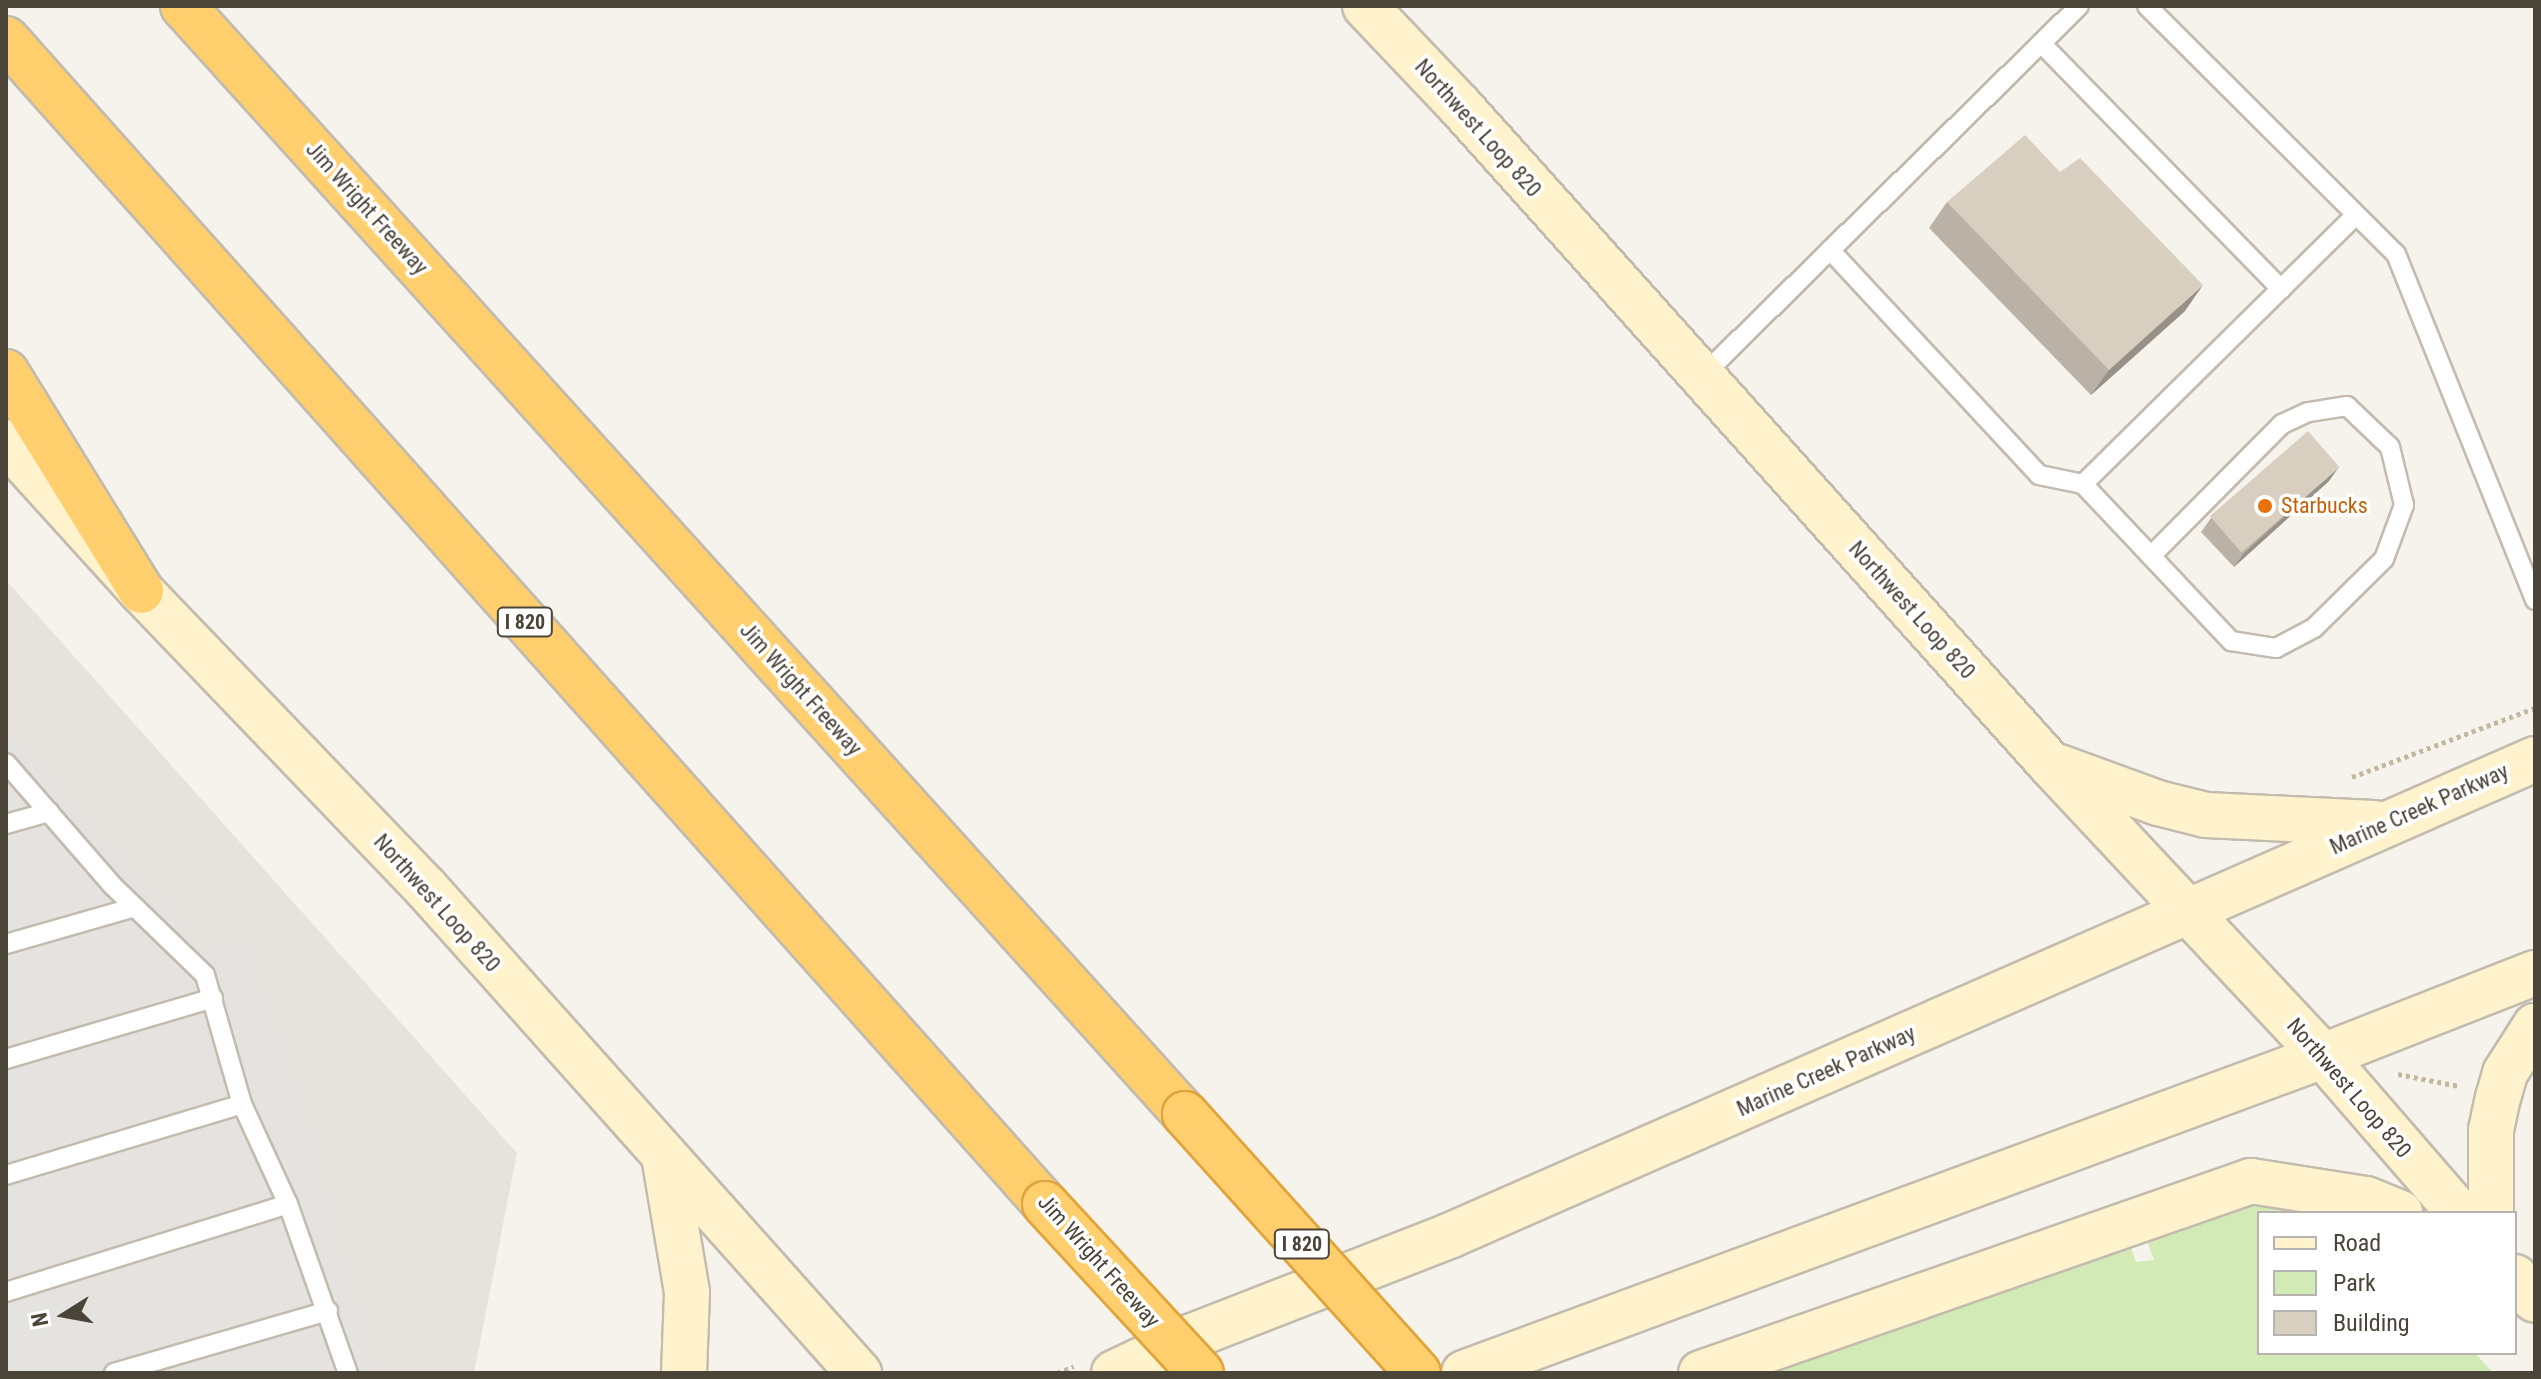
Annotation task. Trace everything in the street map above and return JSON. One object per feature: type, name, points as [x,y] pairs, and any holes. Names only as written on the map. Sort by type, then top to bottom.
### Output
[{"type":"highway","name":"Jim Wright Freeway","points":[[183,6],[1418,1373]]},
{"type":"highway","name":"Jim Wright Freeway","points":[[6,39],[1045,1204],[1201,1373]]},
{"type":"highway","points":[[6,372],[141,591]]},
{"type":"main road","name":"Northwest Loop 820","points":[[1365,6],[2050,764],[2191,911],[2323,1056],[2457,1211]]},
{"type":"main road","name":"Northwest Loop 820","points":[[6,442],[141,591],[425,887],[859,1373]]},
{"type":"main road","name":"Marine Creek Parkway","points":[[1114,1373],[1190,1337],[1449,1236],[2535,759]]},
{"type":"main road","points":[[2050,764],[2158,803],[2206,815],[2385,823]]},
{"type":"main road","points":[[1464,1373],[2323,1056],[2535,973]]},
{"type":"main road","points":[[2491,1211],[2491,1130],[2498,1098],[2505,1073],[2535,1026]]},
{"type":"main road","points":[[664,1156],[687,1292],[684,1373]]},
{"type":"main road","points":[[1701,1373],[2251,1181],[2366,1199],[2395,1211]]},
{"type":"main road","points":[[2517,1279],[2535,1300]]},
{"type":"lane","points":[[1702,376],[2079,6]]},
{"type":"lane","points":[[2147,6],[2396,254],[2535,600]]},
{"type":"lane","points":[[2041,43],[2281,289]]},
{"type":"lane","points":[[2083,484],[2356,215]]},
{"type":"lane","points":[[1830,250],[2039,475],[2083,484],[2231,641],[2276,648],[2314,628],[2384,559],[2404,505],[2390,447],[2347,406],[2308,412],[2282,424],[2151,556]]},
{"type":"lane","points":[[6,763],[135,907],[205,975],[242,1104],[288,1204],[348,1373]]},
{"type":"lane","points":[[6,824],[49,812]]},
{"type":"lane","points":[[6,944],[135,907]]},
{"type":"lane","points":[[6,1059],[213,998]]},
{"type":"lane","points":[[6,1175],[242,1104]]},
{"type":"lane","points":[[6,1292],[288,1204]]},
{"type":"lane","points":[[114,1373],[328,1311]]},
{"type":"path","points":[[2342,781],[2535,708]]},
{"type":"path","points":[[2388,1072],[2464,1087]]},
{"type":"shaded area","points":[[6,580],[517,1153],[474,1373],[6,1373]]},
{"type":"shaded area","points":[[6,731],[196,948],[243,946],[305,1124],[367,1373],[6,1373]]},
{"type":"green space","points":[[2270,1197],[2327,1211],[2257,1211],[2257,1355],[2477,1355],[2493,1373],[1744,1373],[2127,1235],[2136,1262],[2154,1260],[2141,1225]]},
{"type":"building","points":[[2025,135],[2060,172],[2080,158],[2203,285],[2109,370],[1947,202]]},
{"type":"building","name":"Starbucks","points":[[2308,431],[2339,467],[2241,553],[2210,516]]},
{"type":"place","name":"Starbucks","points":[[2265,506]]}]
